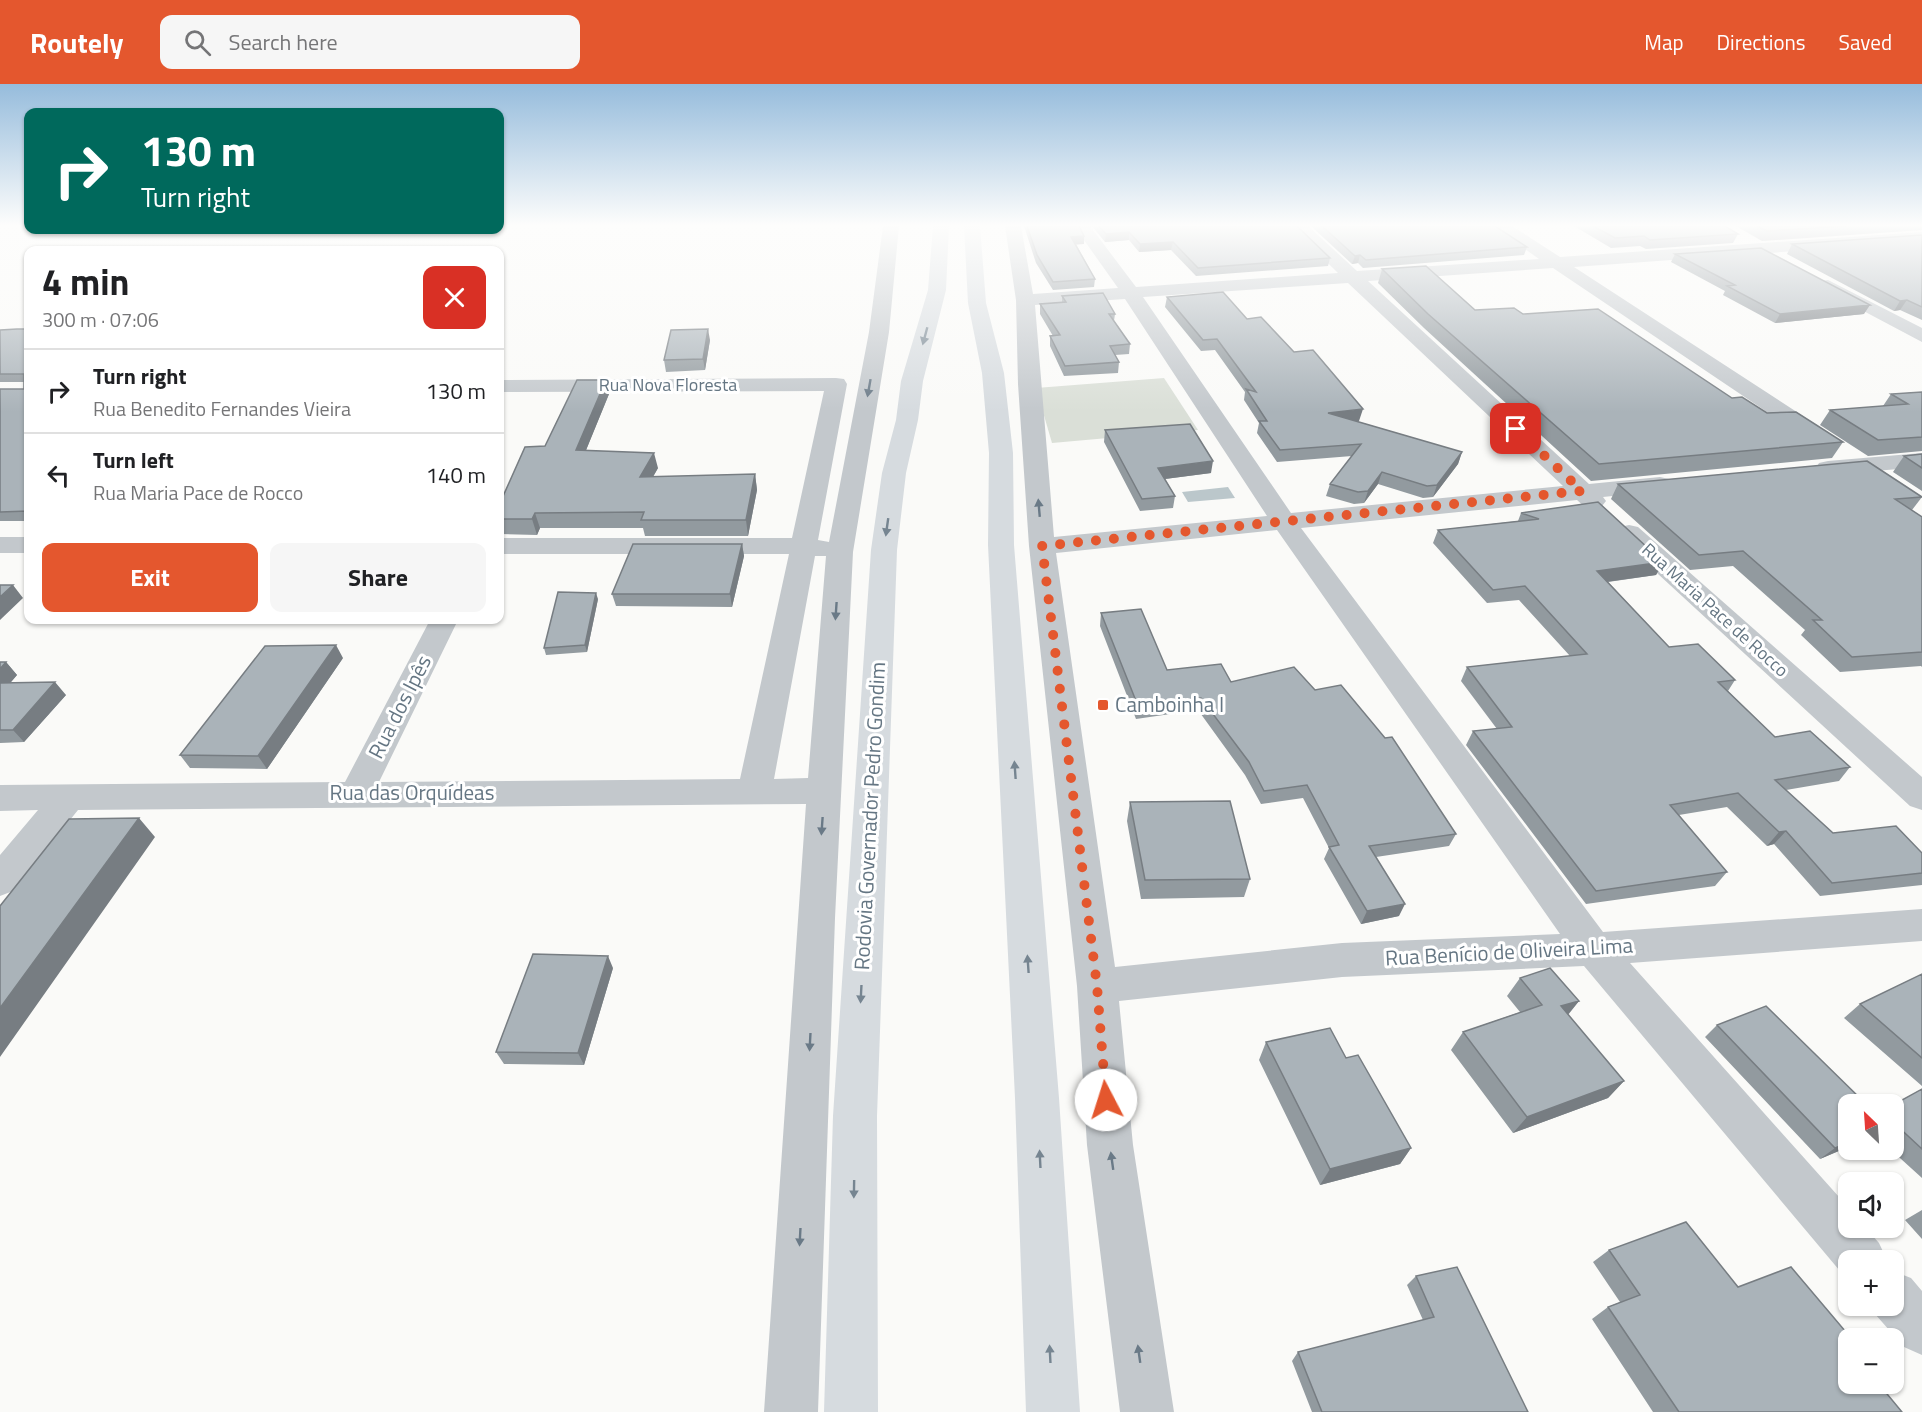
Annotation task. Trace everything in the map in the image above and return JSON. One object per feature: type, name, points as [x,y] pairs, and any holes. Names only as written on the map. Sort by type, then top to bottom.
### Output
[{"type":"highway","name":"Rodovia Governador Pedro Gondim","points":[[851,1412],[855,1116],[884,550],[894,472],[907,420],[912,381],[938,288]]},
{"type":"highway","name":"Rodovia Governador Pedro Gondim","points":[[975,288],[993,373],[1001,453],[1002,568],[1037,1098],[1053,1412]]},
{"type":"street","points":[[755,791],[823,549],[879,332],[884,288]]},
{"type":"street","points":[[1023,288],[1042,546],[1097,986],[1110,1145],[1147,1412]]},
{"type":"street","points":[[1127,288],[1283,521],[1593,949],[1853,1250]]},
{"type":"street","points":[[1025,300],[1186,288]]},
{"type":"street","name":"Rua Maria Pace de Rocco","points":[[1365,288],[1582,491],[1922,797]]},
{"type":"street","points":[[1593,288],[1888,482]]},
{"type":"street","points":[[1834,288],[1922,336]]},
{"type":"street","name":"Rua Nova Floresta","points":[[504,386],[836,384],[823,549]]},
{"type":"street","points":[[1804,470],[1922,460]]},
{"type":"street","points":[[1042,546],[1687,481]]},
{"type":"street","points":[[0,545],[24,545]]},
{"type":"street","points":[[504,546],[823,549]]},
{"type":"street","points":[[791,1412],[825,791],[823,549]]},
{"type":"street","name":"Rua dos Ipês","points":[[356,794],[442,624]]},
{"type":"street","name":"Rua das Orquídeas","points":[[0,798],[825,791]]},
{"type":"street","points":[[0,881],[70,796]]},
{"type":"street","name":"Rua Benício de Oliveira Lima","points":[[1097,986],[1342,960],[1593,949],[1922,925]]},
{"type":"street","points":[[1904,1309],[1922,1329]]},
{"type":"shaded area","points":[[1164,378],[1198,430],[1052,443],[1036,388]]},
{"type":"shaded area","points":[[1228,487],[1235,498],[1188,502],[1182,492]]},
{"type":"building","points":[[1401,288],[1450,288],[1475,310],[1514,308],[1523,314],[1598,309],[1732,398],[1742,397],[1767,413],[1796,412],[1843,442],[1599,464]]},
{"type":"building","points":[[1731,288],[1837,288],[1870,305],[1780,314]]},
{"type":"building","points":[[1875,288],[1922,288],[1922,307],[1907,300],[1900,301]]},
{"type":"building","points":[[1223,292],[1247,319],[1261,317],[1294,352],[1313,350],[1363,409],[1328,413],[1462,452],[1437,485],[1427,486],[1382,472],[1368,491],[1358,492],[1330,484],[1361,444],[1280,450],[1259,421],[1267,421],[1246,389],[1256,392],[1217,339],[1203,340],[1167,297]]},
{"type":"building","points":[[1103,293],[1115,314],[1109,314],[1130,344],[1110,346],[1119,362],[1065,366],[1050,336],[1060,335],[1040,304],[1066,302],[1062,296]]},
{"type":"building","points":[[24,329],[24,374],[0,374],[0,330]]},
{"type":"building","points":[[708,329],[703,359],[664,360],[671,330]]},
{"type":"building","points":[[577,380],[606,380],[576,450],[654,453],[640,477],[755,474],[746,520],[641,520],[644,512],[535,513],[532,519],[504,519],[504,494],[525,447],[545,446]]},
{"type":"building","points":[[0,389],[24,389],[24,511],[0,512]]},
{"type":"building","points":[[1922,392],[1922,437],[1878,440],[1830,410],[1908,404],[1891,394]]},
{"type":"building","points":[[1190,424],[1213,461],[1158,468],[1175,496],[1142,499],[1105,430]]},
{"type":"building","points":[[1922,454],[1922,468],[1904,456]]},
{"type":"building","points":[[1867,461],[1922,497],[1895,499],[1922,517],[1922,652],[1852,657],[1813,620],[1822,620],[1743,551],[1699,555],[1618,484]]},
{"type":"building","points":[[1598,502],[1663,562],[1597,571],[1669,647],[1698,644],[1735,680],[1718,682],[1775,737],[1810,731],[1850,767],[1775,780],[1833,833],[1896,826],[1922,853],[1922,873],[1832,883],[1786,831],[1779,832],[1738,793],[1670,805],[1727,872],[1596,891],[1473,731],[1512,727],[1467,667],[1587,654],[1525,586],[1493,590],[1438,530],[1539,519],[1521,513]]},
{"type":"building","points":[[633,544],[742,544],[730,594],[612,594]]},
{"type":"building","points":[[0,585],[13,585],[0,597]]},
{"type":"building","points":[[558,592],[596,593],[585,645],[544,648]]},
{"type":"building","points":[[1141,609],[1167,670],[1221,664],[1231,682],[1294,667],[1315,690],[1341,685],[1385,738],[1392,737],[1456,834],[1369,846],[1405,904],[1367,911],[1329,847],[1339,845],[1307,785],[1264,791],[1249,762],[1201,698],[1138,706],[1101,613]]},
{"type":"building","points":[[336,645],[258,756],[180,755],[265,646]]},
{"type":"building","points":[[55,682],[13,730],[0,730],[0,683]]},
{"type":"building","points":[[1230,801],[1250,879],[1145,880],[1130,802]]},
{"type":"building","points":[[139,818],[0,1008],[0,906],[69,819]]},
{"type":"building","points":[[533,954],[608,956],[578,1053],[496,1052]]},
{"type":"building","points":[[1550,968],[1579,1001],[1561,1006],[1624,1081],[1527,1117],[1463,1032],[1542,1005],[1520,978]]},
{"type":"building","points":[[1922,974],[1922,1058],[1860,1004]]},
{"type":"building","points":[[1766,1006],[1856,1094],[1838,1094],[1838,1147],[1835,1148],[1717,1025]]},
{"type":"building","points":[[1330,1028],[1346,1058],[1358,1055],[1411,1148],[1330,1169],[1266,1042]]},
{"type":"building","points":[[1922,1089],[1922,1149],[1904,1132],[1904,1099]]},
{"type":"building","points":[[1686,1222],[1738,1287],[1791,1267],[1843,1328],[1838,1328],[1838,1394],[1887,1394],[1902,1412],[1679,1412],[1608,1307],[1640,1295],[1609,1250]]},
{"type":"building","points":[[1457,1267],[1528,1412],[1322,1412],[1298,1352],[1434,1317],[1416,1276]]},
{"type":"place","name":"Camboinha I","points":[[1103,705]]},
{"type":"route","points":[[1106,1100],[1097,986],[1042,546],[1582,491],[1516,429]]}]
